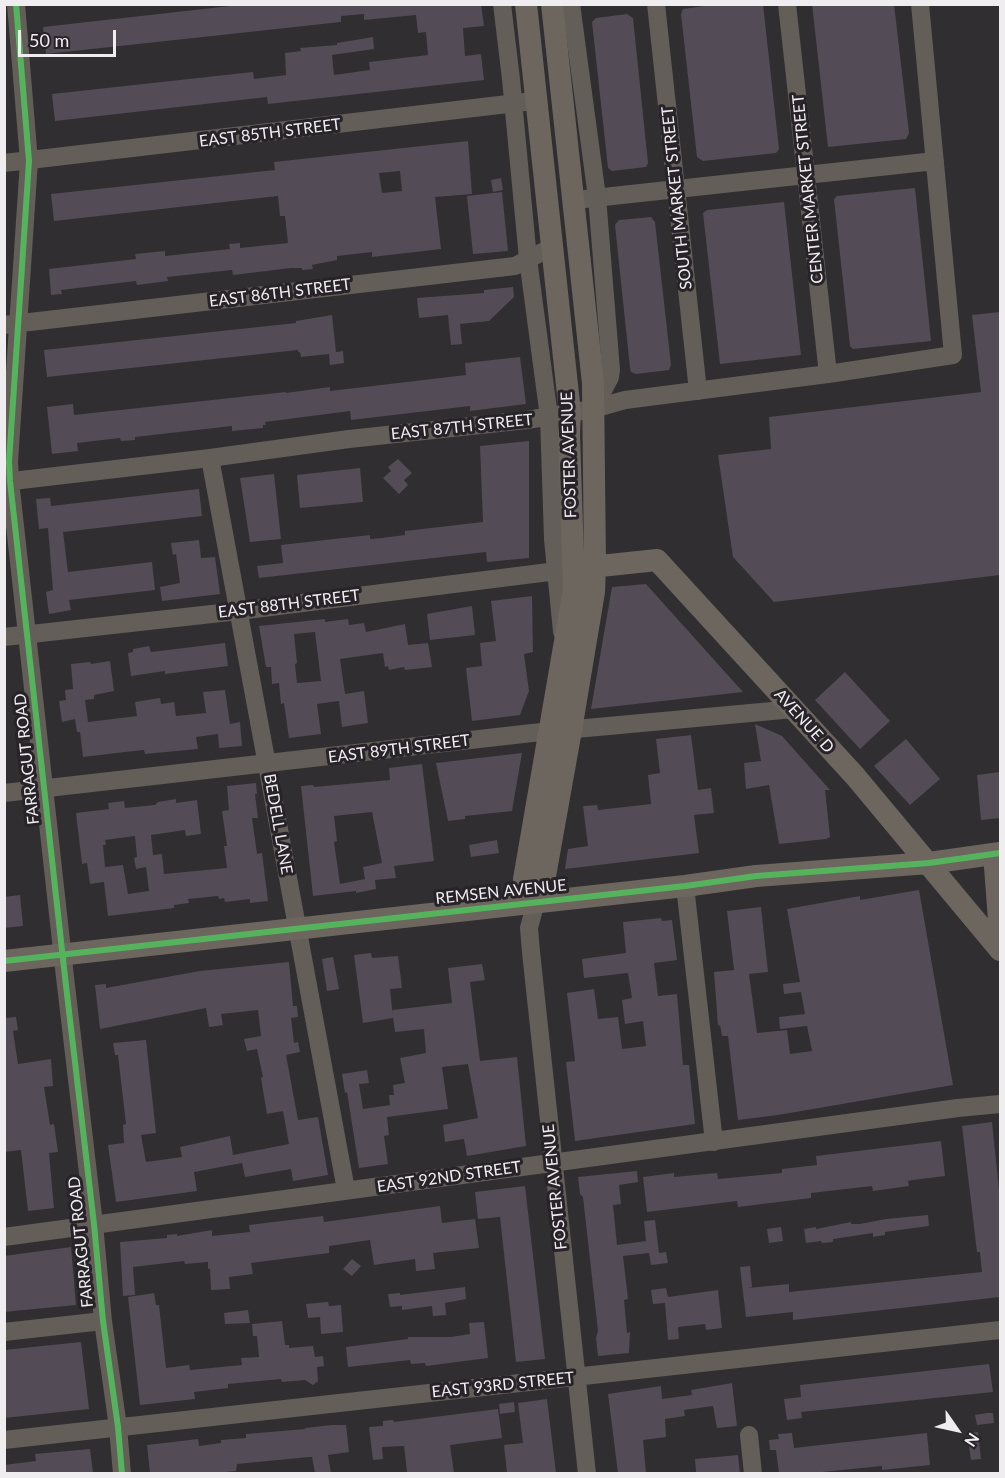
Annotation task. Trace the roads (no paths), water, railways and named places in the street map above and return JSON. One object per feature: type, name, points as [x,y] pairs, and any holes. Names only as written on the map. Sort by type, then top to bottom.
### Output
[{"type":"main road","name":"FOSTER AVENUE","points":[[525,4],[552,248],[560,415],[569,434],[574,569],[574,589],[524,879],[536,901]]},
{"type":"main road","name":"FOSTER AVENUE","points":[[536,901],[545,876],[594,592],[574,569],[593,409],[593,383],[552,4]]},
{"type":"main road","name":"AVENUE D","points":[[574,569],[657,560],[855,776],[1000,950]]},
{"type":"main road","name":"REMSEN AVENUE","points":[[4,961],[685,886],[756,876],[997,854]]},
{"type":"main road","points":[[997,854],[1000,933]]},
{"type":"street","name":"FARRAGUT ROAD","points":[[16,4],[29,161],[11,324],[7,482],[27,634],[122,1473]]},
{"type":"street","points":[[502,4],[528,259],[560,415]]},
{"type":"street","points":[[571,4],[597,197],[611,370],[610,377],[593,409]]},
{"type":"street","name":"SOUTH MARKET STREET","points":[[656,4],[698,391]]},
{"type":"street","name":"CENTER MARKET STREET","points":[[787,4],[828,374]]},
{"type":"street","points":[[573,200],[935,161],[920,4]]},
{"type":"street","name":"EAST 85TH STREET","points":[[4,163],[536,101]]},
{"type":"street","name":"EAST 87TH STREET","points":[[7,482],[560,415],[625,400],[828,374],[953,355],[935,161]]},
{"type":"street","name":"EAST 86TH STREET","points":[[11,324],[515,266],[552,248]]},
{"type":"street","name":"BEDELL LANE","points":[[210,458],[346,1190]]},
{"type":"street","name":"EAST 88TH STREET","points":[[4,637],[239,611],[574,569]]},
{"type":"street","name":"EAST 89TH STREET","points":[[4,793],[549,731],[794,709]]},
{"type":"street","points":[[685,886],[714,1142]]},
{"type":"street","name":"FOSTER AVENUE","points":[[536,901],[529,928],[552,1163],[587,1473]]},
{"type":"street","name":"EAST 92ND STREET","points":[[4,1237],[1000,1104]]},
{"type":"street","points":[[4,1332],[103,1321]]},
{"type":"street","name":"EAST 93RD STREET","points":[[4,1440],[1000,1330]]},
{"type":"street","points":[[749,1435],[753,1473]]}]
